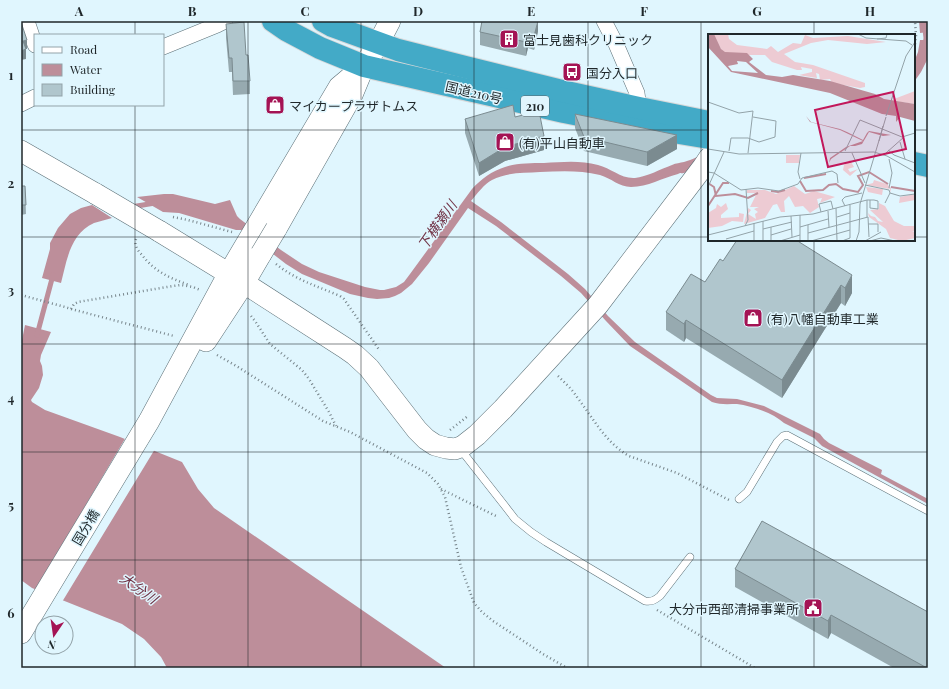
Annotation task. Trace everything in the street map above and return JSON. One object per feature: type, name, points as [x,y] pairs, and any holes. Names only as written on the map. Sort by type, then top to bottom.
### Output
[{"type":"highway","name":"国道210号","points":[[272,21],[320,48],[364,66],[619,124],[708,138]]},
{"type":"highway","name":"国道210号","points":[[323,21],[378,44],[398,50],[530,84],[708,122]]},
{"type":"highway","points":[[915,164],[928,166]]},
{"type":"street","points":[[27,21],[34,42]]},
{"type":"street","points":[[164,46],[206,25],[225,21]]},
{"type":"street","name":"国分橋","points":[[21,632],[149,421],[199,347],[269,224],[352,95],[364,66],[390,21]]},
{"type":"street","points":[[604,21],[616,44],[636,93],[639,108]]},
{"type":"street","points":[[21,104],[34,98]]},
{"type":"street","points":[[21,151],[96,194],[163,224],[237,278],[354,354],[369,368],[417,430],[426,439],[435,445],[455,449],[453,440],[467,444],[477,435],[598,305],[708,160]]},
{"type":"lane","points":[[739,499],[747,492],[777,442],[783,436],[787,435],[928,511]]},
{"type":"lane","points":[[453,440],[515,518],[531,532],[646,601],[650,602],[660,596],[690,557]]},
{"type":"path","points":[[914,21],[916,36],[915,44]]},
{"type":"path","points":[[163,224],[188,220],[228,231],[255,248],[288,273],[312,285],[340,296],[344,299],[384,357]]},
{"type":"path","points":[[136,234],[135,242],[138,250],[150,265],[167,276],[202,292]]},
{"type":"path","points":[[71,309],[74,304],[78,302],[173,286],[193,287]]},
{"type":"path","points":[[21,295],[168,334],[199,347],[238,367],[323,421],[350,432],[427,473],[438,484],[444,497],[461,567],[474,602],[482,612],[493,621],[567,668]]},
{"type":"path","points":[[251,316],[270,344],[302,370],[309,378],[336,427]]},
{"type":"path","points":[[545,363],[577,396],[603,434],[622,452],[629,456],[668,469],[730,501],[739,499]]},
{"type":"path","points":[[453,440],[470,414]]},
{"type":"water","points":[[919,21],[928,21],[928,32],[920,33]]},
{"type":"water","points":[[920,40],[928,40],[928,58],[915,81],[915,60]]},
{"type":"water","points":[[708,151],[708,162],[687,172],[643,186],[627,187],[604,176],[585,172],[563,171],[516,173],[498,177],[489,182],[471,201],[501,222],[568,274],[585,289],[608,316],[635,342],[711,395],[717,398],[737,399],[764,406],[820,434],[829,443],[882,470],[881,474],[928,499],[928,504],[822,446],[814,438],[768,413],[743,405],[712,402],[630,346],[581,293],[496,226],[468,208],[429,263],[412,284],[395,296],[377,299],[350,294],[302,274],[286,264],[242,230],[236,230],[179,213],[163,212],[137,197],[173,194],[215,204],[230,200],[237,216],[240,219],[302,264],[319,272],[365,287],[384,290],[396,287],[404,282],[472,189],[487,176],[500,169],[524,164],[578,162],[591,163],[607,168],[625,177],[635,178],[649,175],[675,164],[690,160]]},
{"type":"water","points":[[92,205],[112,218],[94,223],[80,234],[71,248],[61,283],[42,278],[50,249],[50,243],[58,228],[70,214],[81,208]]},
{"type":"water","name":"大分川","points":[[25,325],[51,332],[41,355],[40,361],[43,375],[39,388],[31,400],[32,402],[45,410],[120,437],[182,462],[198,489],[214,508],[446,668],[167,668],[161,657],[144,639],[122,624],[32,588],[21,580],[21,345]]},
{"type":"pier","points":[[126,437],[155,449],[62,602],[34,591],[81,513]]},
{"type":"building","points":[[482,21],[538,21],[534,36],[528,35],[526,42],[480,32]]},
{"type":"building","points":[[21,22],[27,40],[23,41],[26,49],[21,51]]},
{"type":"building","points":[[244,22],[246,55],[248,55],[250,81],[233,81],[232,58],[229,58],[226,24]]},
{"type":"building","points":[[513,105],[515,117],[539,111],[544,136],[505,147],[479,163],[465,119]]},
{"type":"building","points":[[575,114],[677,135],[647,152],[584,137]]},
{"type":"building","points":[[21,186],[25,186],[26,205],[21,205]]},
{"type":"building","name":"(有)八幡自動車工業","points":[[736,241],[798,241],[852,275],[845,288],[841,285],[782,380],[686,320],[684,324],[666,312],[691,274],[705,282],[720,259],[723,261]]},
{"type":"building","name":"大分市西部清掃事業所","points":[[762,521],[928,612],[928,668],[831,615],[828,621],[735,569]]},
{"type":"waterway","name":"下横瀬川","points":[[924,21],[926,38],[925,46]]},
{"type":"waterway","points":[[131,207],[155,203]]},
{"type":"waterway","points":[[37,335],[53,275]]},
{"type":"place","name":"富士見歯科クリニック","points":[[509,39]]},
{"type":"place","name":"国分入口","points":[[572,72]]},
{"type":"place","name":"マイカープラザトムス","points":[[275,105]]},
{"type":"place","name":"(有)平山自動車","points":[[505,142]]},
{"type":"place","name":"(有)八幡自動車工業","points":[[753,318]]},
{"type":"place","name":"大分市西部清掃事業所","points":[[813,608]]}]
